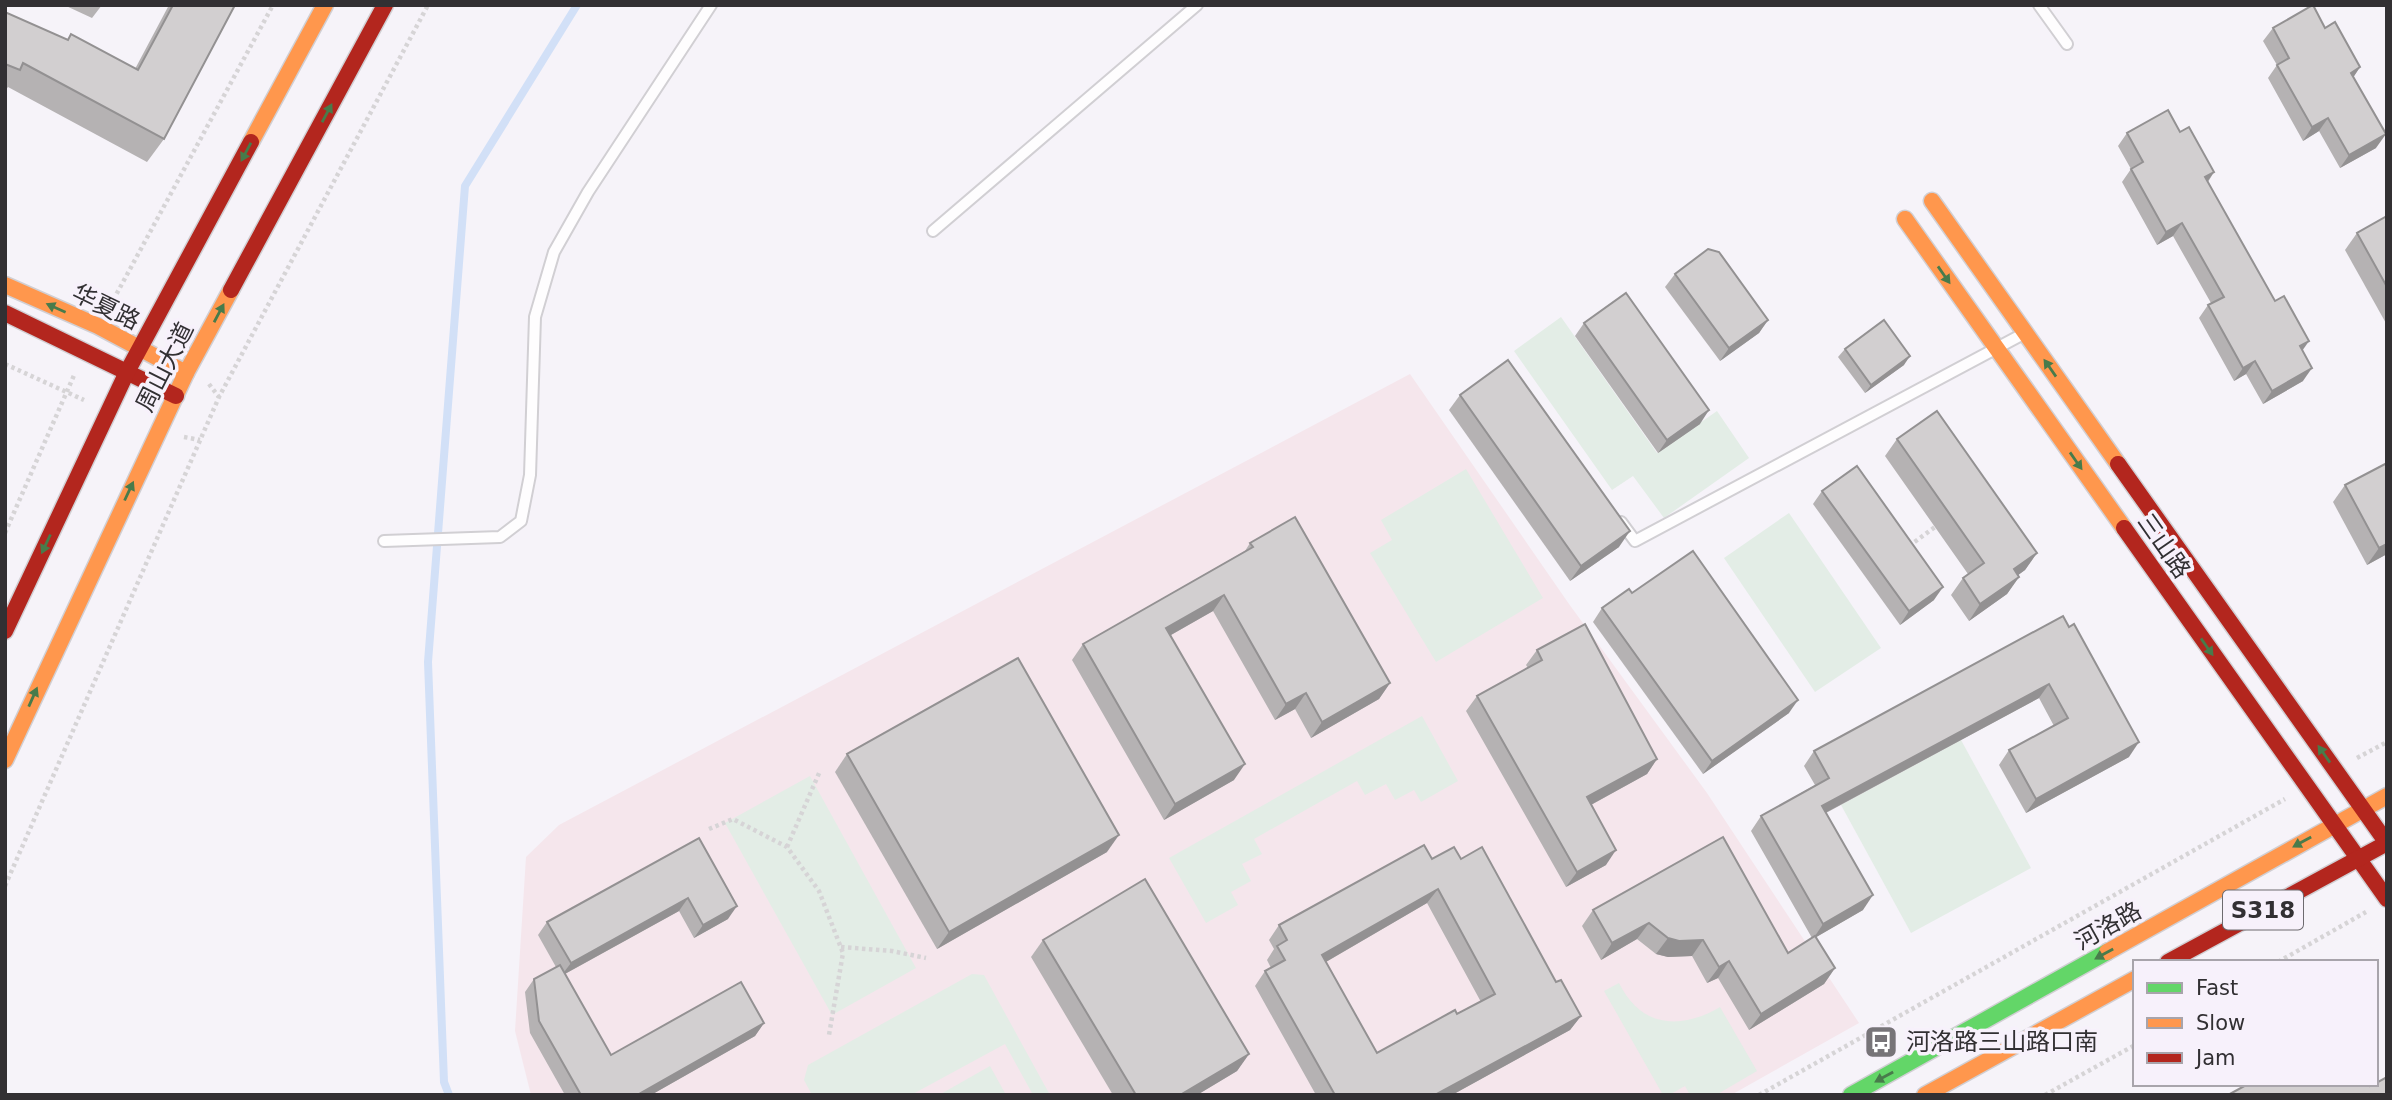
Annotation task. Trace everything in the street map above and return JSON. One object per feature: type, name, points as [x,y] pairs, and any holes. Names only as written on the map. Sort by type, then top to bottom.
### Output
[{"type":"main road","name":"周山大道","points":[[5,631],[127,372],[325,5]]},
{"type":"main road","name":"周山大道","points":[[5,760],[186,373],[384,5]]},
{"type":"main road","name":"三山路","points":[[1932,201],[2387,843]]},
{"type":"main road","name":"三山路","points":[[1905,219],[2358,859],[2381,902]]},
{"type":"main road","name":"华夏路","points":[[5,285],[98,326],[186,373]]},
{"type":"main road","name":"华夏路","points":[[5,313],[176,396]]},
{"type":"main road","name":"河洛路","points":[[1852,1095],[2387,796]]},
{"type":"main road","name":"S318","points":[[2172,960],[2387,843]]},
{"type":"main road","points":[[1925,1095],[2133,980]]},
{"type":"lane","points":[[384,541],[500,537],[521,522],[530,475],[535,317],[554,253],[588,192],[711,5]]},
{"type":"lane","points":[[933,231],[1197,5]]},
{"type":"lane","points":[[2039,5],[2067,44]]},
{"type":"lane","points":[[1612,509],[1635,541],[2025,333]]},
{"type":"path","points":[[98,326],[273,5]]},
{"type":"path","points":[[5,886],[219,397],[428,5]]},
{"type":"path","points":[[5,533],[85,351]]},
{"type":"path","points":[[1900,552],[1935,527]]},
{"type":"path","points":[[2336,771],[2387,742]]},
{"type":"path","points":[[787,847],[820,771]]},
{"type":"path","points":[[1759,1095],[2307,786]]},
{"type":"path","points":[[709,829],[733,819],[787,847],[819,891],[843,953],[829,1035]]},
{"type":"path","points":[[2281,960],[2381,902]]},
{"type":"path","points":[[841,947],[892,951],[926,958]]},
{"type":"path","points":[[2045,1095],[2133,1046]]},
{"type":"shaded area","points":[[1561,317],[1657,453],[1717,411],[1749,458],[1664,518],[1633,476],[1612,490],[1514,351]]},
{"type":"shaded area","points":[[1410,374],[1569,604],[1707,793],[1859,1023],[1731,1095],[531,1095],[515,1031],[526,857],[559,825]]},
{"type":"shaded area","points":[[1466,469],[1543,598],[1436,662],[1370,553],[1392,540],[1381,520]]},
{"type":"shaded area","points":[[1789,513],[1881,648],[1815,692],[1724,558]]},
{"type":"shaded area","points":[[1422,716],[1458,781],[1421,802],[1414,790],[1395,800],[1386,784],[1365,795],[1357,781],[1254,839],[1262,854],[1242,864],[1251,881],[1231,892],[1238,905],[1206,923],[1169,858]]},
{"type":"shaded area","points":[[1961,740],[2031,868],[1911,933],[1841,805]]},
{"type":"shaded area","points":[[810,776],[916,968],[832,1015],[725,823]]},
{"type":"shaded area","points":[[972,974],[984,975],[1050,1095],[1033,1095],[1005,1044],[911,1095],[812,1095],[804,1080],[808,1065]]},
{"type":"shaded area","points":[[1619,983],[1639,1009],[1663,1020],[1691,1019],[1720,1007],[1757,1071],[1716,1095],[1690,1095],[1685,1086],[1669,1095],[1663,1095],[1604,991]]},
{"type":"shaded area","points":[[990,1066],[1006,1095],[939,1095]]},
{"type":"building","points":[[173,5],[235,5],[164,139],[23,63],[20,70],[5,64],[5,12],[68,40],[71,34],[138,70]]},
{"type":"building","points":[[2313,5],[2325,28],[2335,22],[2360,67],[2351,73],[2386,134],[2349,155],[2328,118],[2312,127],[2277,65],[2289,58],[2273,28]]},
{"type":"building","points":[[2168,110],[2180,132],[2189,127],[2214,172],[2205,177],[2275,301],[2284,296],[2309,341],[2300,346],[2312,368],[2272,391],[2255,361],[2243,368],[2208,305],[2224,297],[2182,223],[2166,232],[2131,169],[2143,162],[2127,133]]},
{"type":"building","points":[[2387,216],[2387,287],[2357,233]]},
{"type":"building","points":[[1708,249],[1719,252],[1768,320],[1729,348],[1675,274]]},
{"type":"building","points":[[1626,293],[1709,410],[1667,440],[1584,323]]},
{"type":"building","points":[[1884,320],[1910,356],[1871,385],[1845,349]]},
{"type":"building","points":[[1508,360],[1630,531],[1581,566],[1460,395]]},
{"type":"building","points":[[1937,411],[2037,553],[2014,569],[2019,577],[1980,604],[1963,578],[1984,563],[1897,439]]},
{"type":"building","points":[[2387,463],[2387,544],[2379,548],[2345,485]]},
{"type":"building","points":[[1857,466],[1943,587],[1909,611],[1822,491]]},
{"type":"building","points":[[1295,517],[1390,683],[1322,722],[1306,693],[1286,704],[1224,595],[1166,628],[1245,764],[1175,804],[1083,644],[1253,547],[1250,543]]},
{"type":"building","points":[[1693,551],[1798,700],[1712,761],[1602,608],[1629,589],[1632,593]]},
{"type":"building","points":[[2063,616],[2069,627],[2074,624],[2139,742],[2036,799],[2009,750],[2068,718],[2049,684],[1822,806],[1873,895],[1823,924],[1761,816],[1829,778],[1814,751]]},
{"type":"building","points":[[1585,624],[1657,759],[1587,797],[1616,850],[1577,872],[1477,696],[1542,660],[1537,650]]},
{"type":"building","points":[[1018,658],[1119,835],[949,932],[847,754]]},
{"type":"building","points":[[1723,837],[1788,953],[1815,936],[1835,968],[1761,1014],[1729,961],[1719,967],[1703,940],[1679,941],[1668,938],[1649,923],[1612,943],[1593,910]]},
{"type":"building","points":[[699,838],[737,906],[703,925],[688,898],[571,963],[547,922]]},
{"type":"building","points":[[1424,845],[1432,859],[1454,847],[1461,859],[1482,847],[1556,982],[1561,980],[1581,1016],[1435,1095],[1335,1095],[1265,971],[1285,960],[1277,946],[1287,940],[1279,925]],"holes":[[[1438,889],[1495,994],[1457,1014],[1455,1010],[1377,1053],[1322,955]]]},
{"type":"building","points":[[1145,879],[1249,1054],[1180,1095],[1136,1095],[1043,940]]},
{"type":"building","points":[[560,965],[611,1055],[741,982],[764,1023],[637,1095],[581,1095],[539,1021],[534,979]]},
{"type":"building","points":[[2387,1077],[2387,1095],[2228,1095],[2244,1086],[2378,1086],[2378,1082]]},
{"type":"waterway","points":[[449,1095],[444,1082],[428,662],[465,186],[577,5]]},
{"type":"traffic: fast","points":[[1851,1095],[2107,952]]},
{"type":"traffic: slow","points":[[251,142],[325,5]]},
{"type":"traffic: slow","points":[[1932,201],[2118,464]]},
{"type":"traffic: slow","points":[[1905,219],[2124,528]]},
{"type":"traffic: slow","points":[[5,285],[98,326],[186,373]]},
{"type":"traffic: slow","points":[[5,760],[186,373],[231,290]]},
{"type":"traffic: slow","points":[[2107,952],[2387,796]]},
{"type":"traffic: slow","points":[[1925,1095],[2133,980]]},
{"type":"traffic: jam","points":[[231,290],[385,5]]},
{"type":"traffic: jam","points":[[5,631],[127,372],[251,142]]},
{"type":"traffic: jam","points":[[5,313],[176,396]]},
{"type":"traffic: jam","points":[[2118,464],[2387,843]]},
{"type":"traffic: jam","points":[[2124,528],[2387,899]]},
{"type":"traffic: jam","points":[[2172,960],[2387,843]]},
{"type":"place","name":"河洛路三山路口南","points":[[1881,1042]]}]
